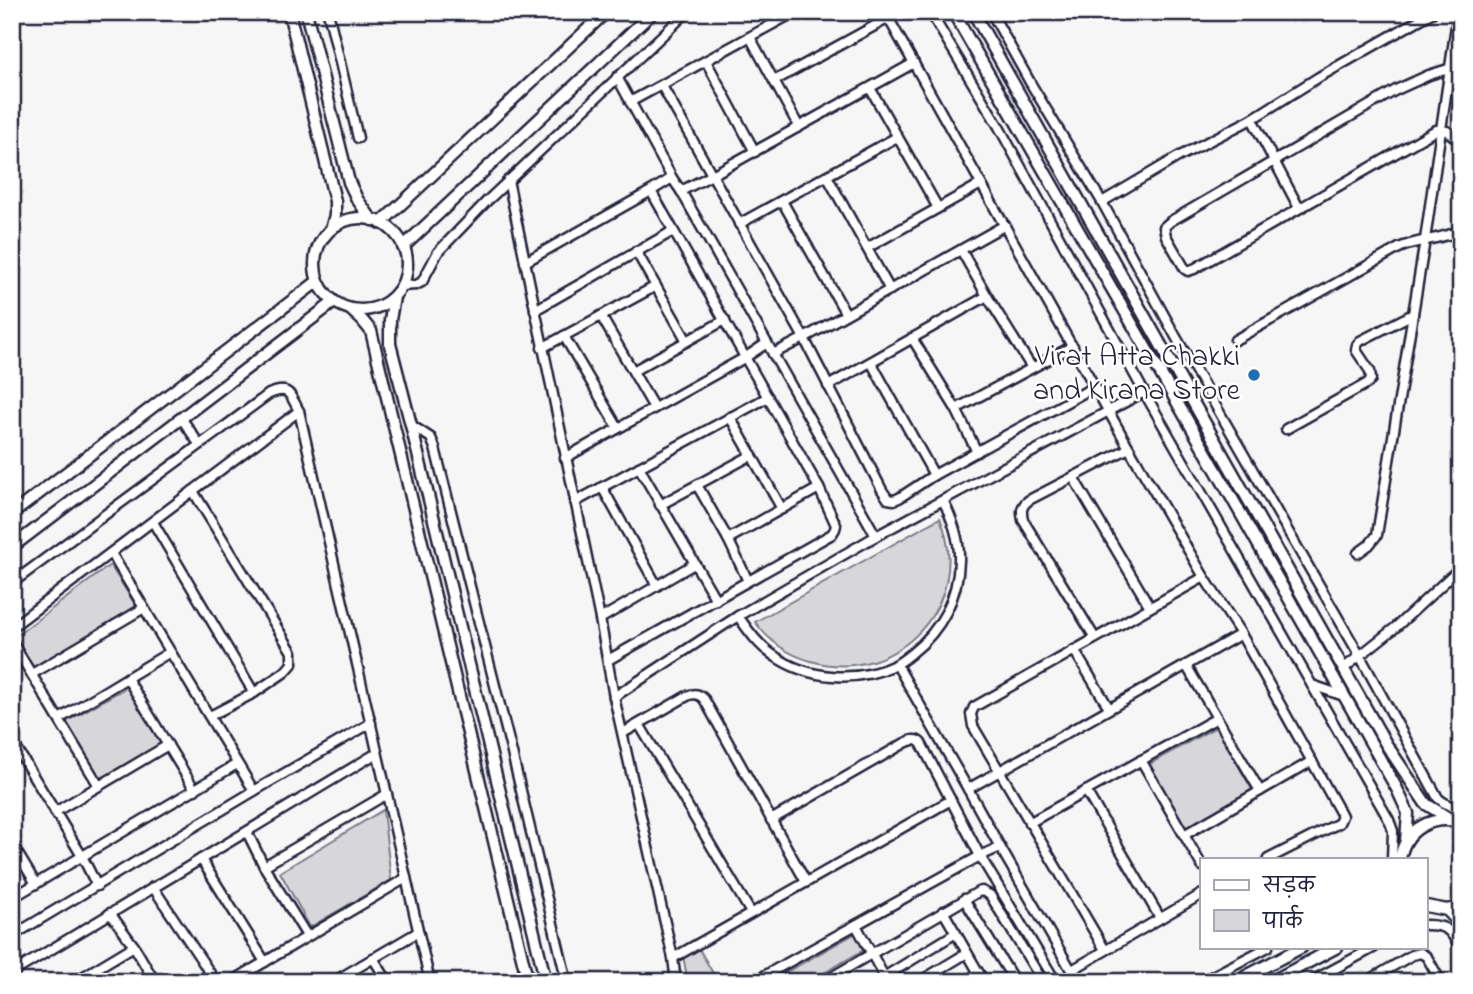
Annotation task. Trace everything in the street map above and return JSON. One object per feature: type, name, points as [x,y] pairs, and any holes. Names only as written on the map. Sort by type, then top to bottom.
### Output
[{"type":"street","points":[[289,12],[335,201],[331,229]]},
{"type":"street","points":[[306,12],[349,182],[357,199],[376,221],[398,237],[407,260],[402,286],[394,297],[381,306],[365,310],[350,309]]},
{"type":"street","points":[[328,12],[358,138]]},
{"type":"street","points":[[376,221],[606,12]]},
{"type":"street","points":[[403,247],[653,12]]},
{"type":"street","points":[[402,286],[422,282],[438,252],[508,180],[687,12]]},
{"type":"street","points":[[631,102],[795,12]]},
{"type":"street","points":[[953,12],[1397,789],[1408,813],[1406,841],[1400,858]]},
{"type":"street","points":[[973,12],[1386,744],[1426,804],[1450,819],[1461,822]]},
{"type":"street","points":[[991,12],[1102,202],[1182,349],[1360,656],[1438,798],[1461,812]]},
{"type":"street","points":[[1102,202],[1178,157],[1252,119],[1433,12]]},
{"type":"street","points":[[1358,553],[1374,541],[1377,534],[1425,240],[1458,12]]},
{"type":"street","points":[[933,14],[999,127],[1144,392],[1389,820],[1393,831],[1392,858]]},
{"type":"street","points":[[774,81],[887,15],[1094,387],[1204,577],[1241,634],[1340,812],[1341,820],[1335,825],[1270,858]]},
{"type":"street","points":[[750,37],[799,127]]},
{"type":"street","points":[[706,61],[755,152]]},
{"type":"street","points":[[681,191],[914,63]]},
{"type":"street","points":[[1461,65],[1429,75],[1396,90],[1171,221],[1164,227],[1166,236],[1188,271],[1436,130],[1447,131],[1461,142]]},
{"type":"street","points":[[617,76],[672,178],[876,536]]},
{"type":"street","points":[[662,86],[803,338],[888,499],[898,498],[934,474],[1094,387]]},
{"type":"street","points":[[870,88],[938,208]]},
{"type":"street","points":[[1252,119],[1299,208]]},
{"type":"street","points":[[739,224],[897,137]]},
{"type":"street","points":[[827,176],[890,290]]},
{"type":"street","points":[[525,262],[672,178]]},
{"type":"street","points":[[508,180],[614,697],[673,958],[676,982]]},
{"type":"street","points":[[867,248],[981,184]]},
{"type":"street","points":[[608,660],[832,534],[835,529],[835,519],[819,488],[652,191]]},
{"type":"street","points":[[782,201],[846,314]]},
{"type":"street","points":[[376,221],[358,218],[331,229],[316,253],[315,267],[318,281],[325,293],[334,302],[350,309],[371,331],[528,982]]},
{"type":"street","points":[[773,354],[1005,225]]},
{"type":"street","points":[[1235,340],[1399,248],[1461,230]]},
{"type":"street","points":[[535,310],[673,231]]},
{"type":"street","points":[[961,250],[1032,368]]},
{"type":"street","points":[[636,251],[687,341]]},
{"type":"street","points":[[12,514],[318,281]]},
{"type":"street","points":[[542,348],[656,286]]},
{"type":"street","points":[[828,386],[987,296]]},
{"type":"street","points":[[394,297],[390,344],[546,982]]},
{"type":"street","points":[[12,547],[334,302]]},
{"type":"street","points":[[1286,429],[1368,383],[1371,379],[1370,372],[1356,349],[1357,345],[1413,314]]},
{"type":"street","points":[[601,316],[654,408]]},
{"type":"street","points":[[633,371],[725,320]]},
{"type":"street","points":[[565,336],[618,428]]},
{"type":"street","points":[[912,338],[956,409],[976,452]]},
{"type":"street","points":[[565,458],[767,343]]},
{"type":"street","points":[[956,409],[1073,346]]},
{"type":"street","points":[[871,362],[934,474]]},
{"type":"street","points":[[12,583],[270,394],[280,389],[289,393],[299,411],[430,982]]},
{"type":"street","points":[[614,697],[738,615],[876,536],[1144,392]]},
{"type":"street","points":[[575,502],[768,397]]},
{"type":"street","points":[[12,627],[299,411]]},
{"type":"street","points":[[730,417],[782,509]]},
{"type":"street","points":[[182,419],[199,444]]},
{"type":"street","points":[[411,425],[431,438],[435,448],[567,982]]},
{"type":"street","points":[[1095,638],[1021,513],[1024,504],[1029,500],[1129,448]]},
{"type":"street","points":[[660,505],[752,455]]},
{"type":"street","points":[[639,467],[716,600]]},
{"type":"street","points":[[1073,477],[1150,607]]},
{"type":"street","points":[[698,485],[748,581]]},
{"type":"street","points":[[602,487],[657,586]]},
{"type":"street","points":[[728,539],[819,488]]},
{"type":"street","points":[[193,491],[292,652],[293,659],[290,668],[254,693],[210,716]]},
{"type":"street","points":[[738,615],[753,637],[773,655],[797,668],[822,676],[849,677],[897,665],[925,643],[944,618],[956,590],[960,559],[955,528],[943,500]]},
{"type":"street","points":[[153,522],[254,693]]},
{"type":"street","points":[[111,553],[254,790]]},
{"type":"street","points":[[600,619],[694,564]]},
{"type":"street","points":[[1343,669],[1396,626],[1461,567]]},
{"type":"street","points":[[1105,950],[973,726],[971,714],[974,708],[1204,577]]},
{"type":"street","points":[[32,674],[144,608]]},
{"type":"street","points":[[968,789],[1241,634]]},
{"type":"street","points":[[12,642],[99,786]]},
{"type":"street","points":[[1074,650],[1109,708]]},
{"type":"street","points":[[58,719],[170,652]]},
{"type":"street","points":[[897,665],[1078,982]]},
{"type":"street","points":[[1186,665],[1260,791]]},
{"type":"street","points":[[127,678],[195,789]]},
{"type":"street","points":[[1312,685],[1344,696]]},
{"type":"street","points":[[623,733],[687,696],[700,695],[806,882]]},
{"type":"street","points":[[1029,822],[1217,718]]},
{"type":"street","points":[[12,936],[371,723]]},
{"type":"street","points":[[639,724],[751,913]]},
{"type":"street","points":[[771,820],[905,743],[914,740],[921,743],[980,856],[1056,982]]},
{"type":"street","points":[[13,744],[82,856],[97,886]]},
{"type":"street","points":[[55,812],[168,745]]},
{"type":"street","points":[[12,973],[377,752]]},
{"type":"street","points":[[1141,760],[1200,863]]},
{"type":"street","points":[[1184,835],[1312,761]]},
{"type":"street","points":[[12,898],[237,764]]},
{"type":"street","points":[[1086,791],[1160,918]]},
{"type":"street","points":[[264,866],[387,794]]},
{"type":"street","points":[[673,958],[951,800]]},
{"type":"street","points":[[1406,841],[1417,828],[1433,821],[1450,819]]},
{"type":"street","points":[[247,832],[264,866],[307,936]]},
{"type":"street","points":[[12,844],[36,884]]},
{"type":"street","points":[[753,982],[999,847]]},
{"type":"street","points":[[201,859],[265,962]]},
{"type":"street","points":[[231,982],[406,878]]},
{"type":"street","points":[[153,887],[216,982]]},
{"type":"street","points":[[822,982],[833,979],[871,953],[978,891],[990,895],[1043,982]]},
{"type":"street","points":[[1072,970],[1200,895]]},
{"type":"street","points":[[964,899],[1015,982]]},
{"type":"street","points":[[1428,906],[1447,910],[1461,907]]},
{"type":"street","points":[[1447,910],[1461,925]]},
{"type":"street","points":[[943,911],[984,982]]},
{"type":"street","points":[[110,913],[155,982]]},
{"type":"street","points":[[856,925],[886,979],[956,933]]},
{"type":"street","points":[[1428,925],[1445,927],[1461,949]]},
{"type":"street","points":[[333,982],[418,932]]},
{"type":"street","points":[[74,982],[134,946]]},
{"type":"street","points":[[1201,982],[1266,948]]},
{"type":"street","points":[[1235,982],[1300,948]]},
{"type":"street","points":[[1271,982],[1335,948]]},
{"type":"street","points":[[1310,982],[1373,948]]},
{"type":"street","points":[[919,982],[967,953]]},
{"type":"street","points":[[1366,982],[1412,955],[1421,953],[1427,957],[1441,982]]},
{"type":"street","points":[[373,958],[388,982]]},
{"type":"street","points":[[90,972],[96,982]]},
{"type":"street","points":[[964,982],[979,973]]},
{"type":"green space","points":[[940,518],[948,549],[947,579],[937,607],[921,630],[899,649],[872,661],[843,665],[811,661],[780,646],[755,622]]},
{"type":"green space","points":[[110,565],[136,606],[34,669],[16,636]]},
{"type":"green space","points":[[127,687],[162,744],[100,781],[66,722]]},
{"type":"green space","points":[[1216,727],[1253,791],[1186,830],[1148,765]]},
{"type":"green space","points":[[383,810],[391,880],[310,927],[280,872]]},
{"type":"green space","points":[[858,932],[867,948],[808,982],[769,982]]},
{"type":"green space","points":[[698,947],[718,982],[688,982],[683,956]]},
{"type":"place","name":"Virat Atta Chakki and Kirana Store","points":[[1254,375]]}]
